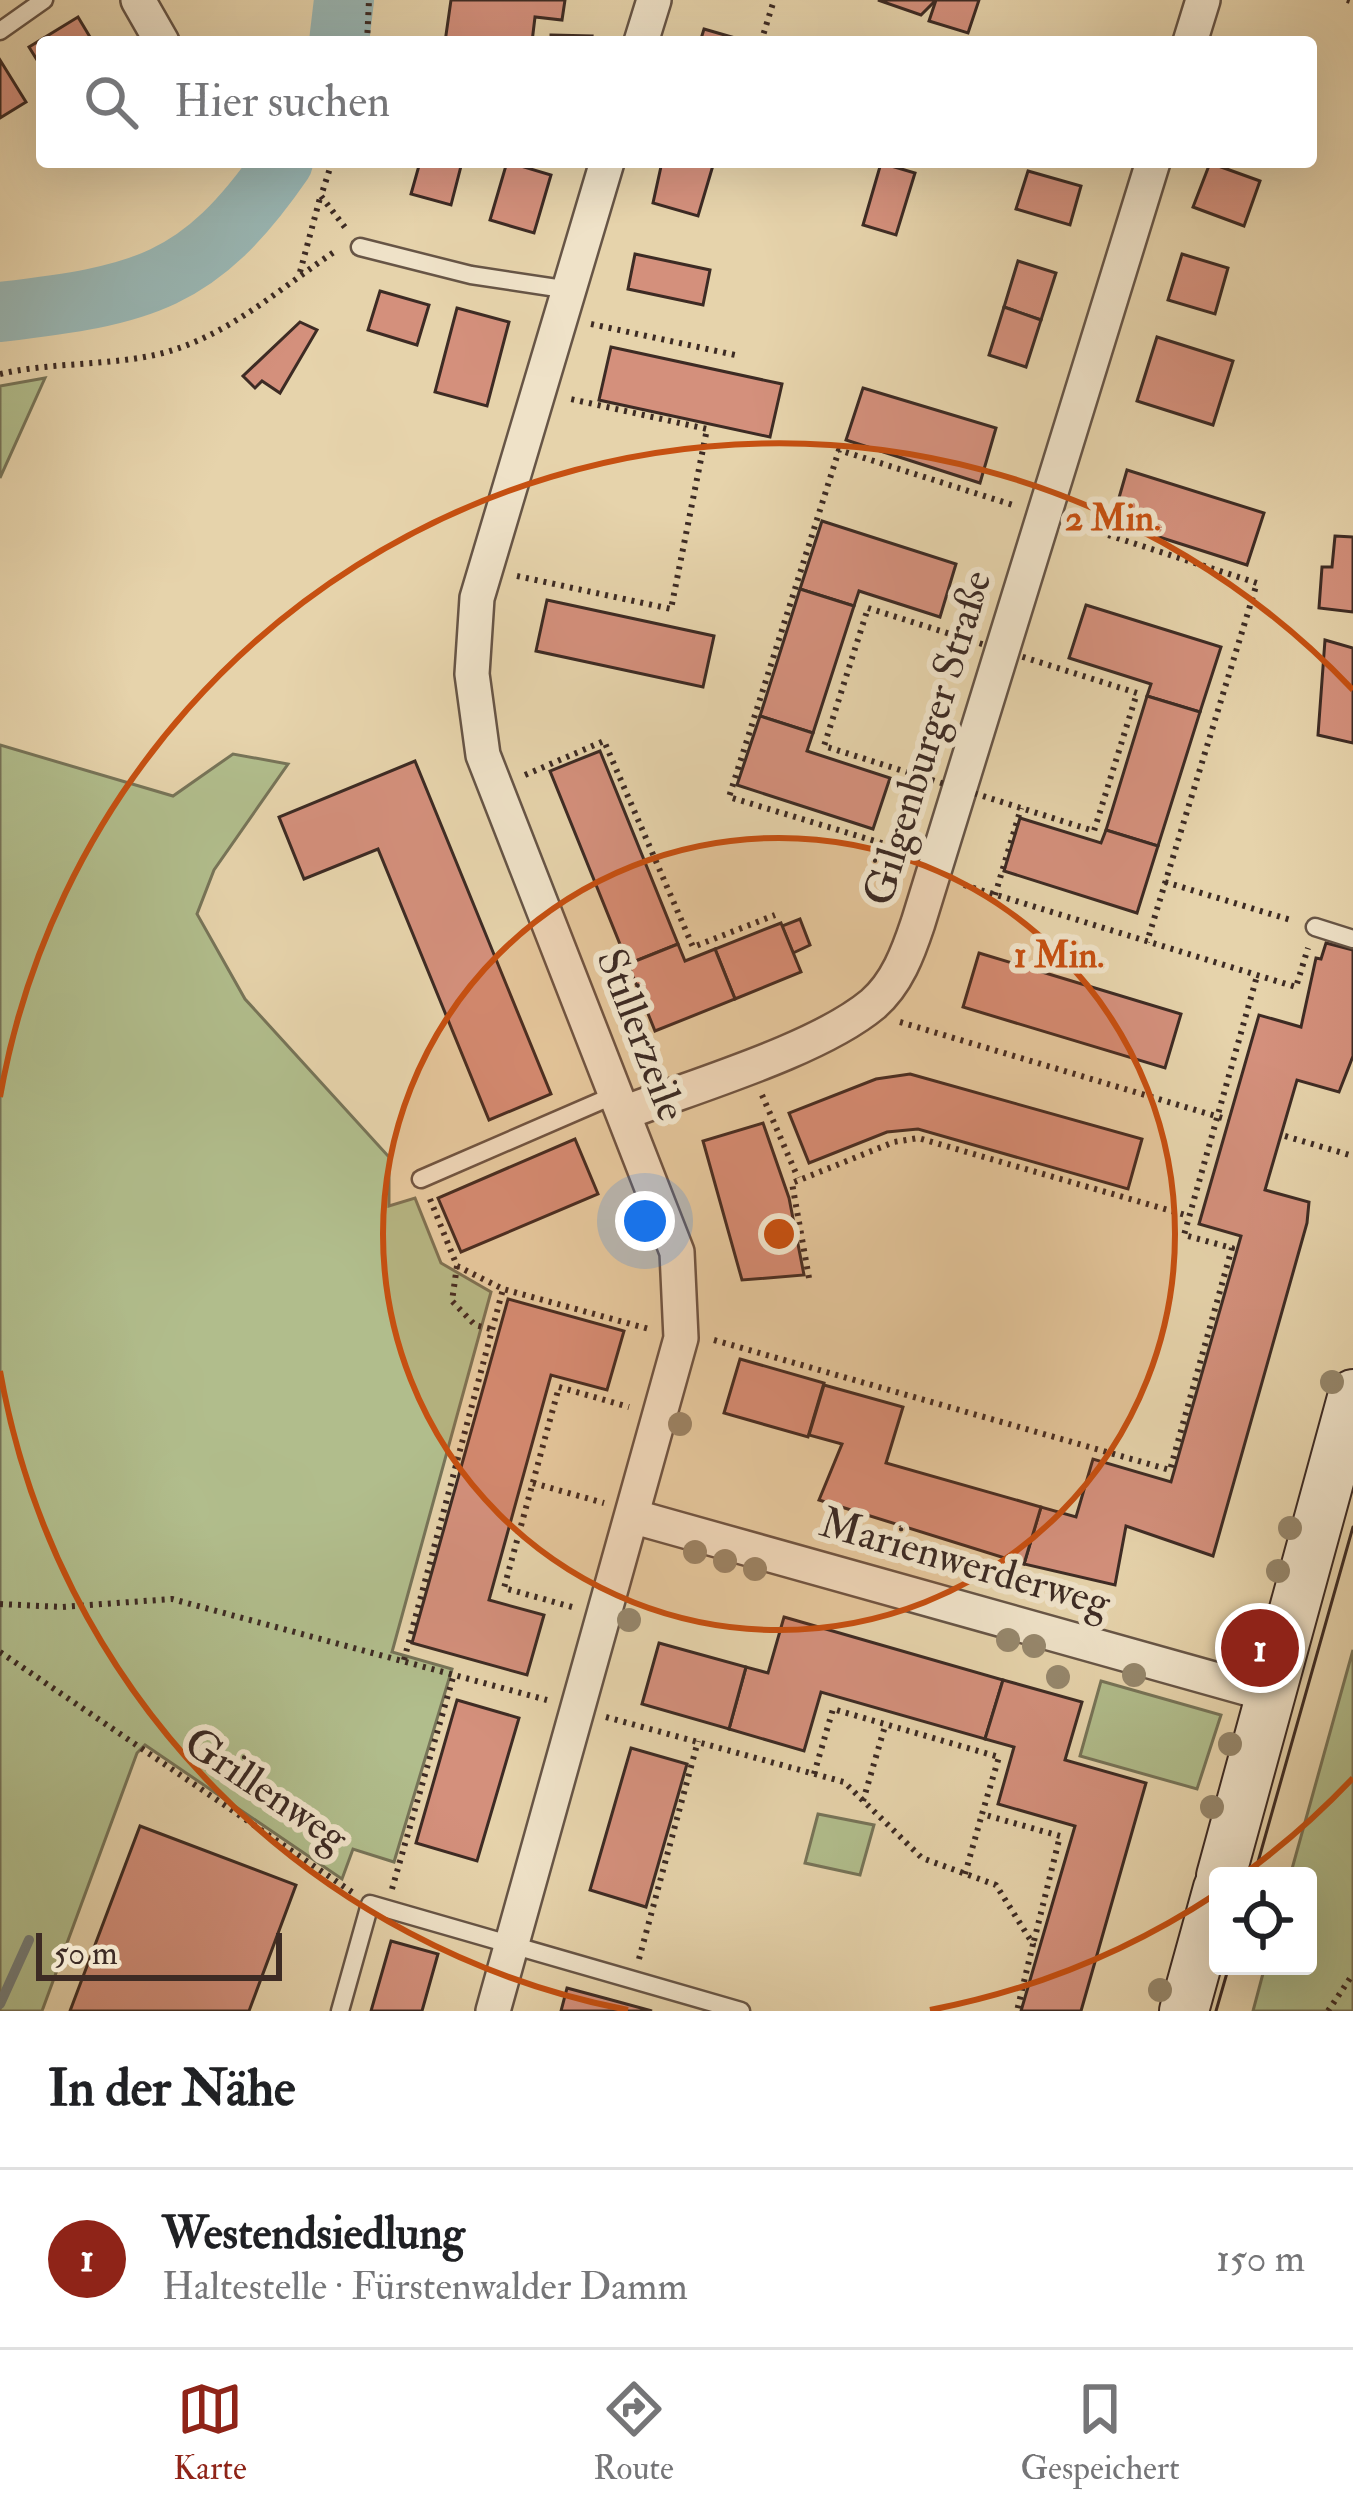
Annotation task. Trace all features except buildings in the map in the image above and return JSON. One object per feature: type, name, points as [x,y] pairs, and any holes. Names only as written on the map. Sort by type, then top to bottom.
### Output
[{"type":"main road","points":[[1223,1867],[1353,1394]]},
{"type":"main road","points":[[1184,2011],[1209,1921]]},
{"type":"street","points":[[138,0],[159,36]]},
{"type":"street","points":[[643,36],[654,0]]},
{"type":"street","points":[[1192,36],[1203,0]]},
{"type":"street","name":"Stillerzeile","points":[[493,2011],[635,1516],[681,1335],[677,1252],[483,755],[472,674],[478,598],[605,168]]},
{"type":"street","name":"Gilgenburger Straße","points":[[621,1103],[841,1025],[874,1003],[908,952],[1151,168]]},
{"type":"street","name":"Marienwerderweg","points":[[635,1516],[1271,1695]]},
{"type":"lane","points":[[0,31],[44,0]]},
{"type":"lane","points":[[360,247],[566,303]]},
{"type":"lane","points":[[1315,927],[1353,939]]},
{"type":"lane","points":[[421,1179],[621,1103]]},
{"type":"lane","points":[[340,2011],[378,1906],[741,2011]]},
{"type":"path","points":[[368,36],[369,0]]},
{"type":"path","points":[[763,36],[774,0]]},
{"type":"path","points":[[299,276],[330,168]]},
{"type":"path","points":[[320,196],[360,247]]},
{"type":"path","points":[[0,374],[44,364],[158,354],[258,309],[339,249],[360,247]]},
{"type":"path","points":[[566,303],[740,356]]},
{"type":"path","points":[[487,566],[671,609],[707,429],[539,392]]},
{"type":"path","points":[[1148,942],[1165,882],[1256,583],[839,450],[729,797],[935,868],[995,895],[1257,976],[1296,987],[1315,927],[1165,882]]},
{"type":"path","points":[[868,608],[1137,694],[1094,831],[960,789],[824,746],[868,608]]},
{"type":"path","points":[[496,788],[604,741],[693,946],[776,916]]},
{"type":"path","points":[[995,895],[1021,808]]},
{"type":"path","points":[[457,1266],[503,1289],[1170,1470],[1232,1248],[1184,1234],[1257,976]]},
{"type":"path","points":[[874,1003],[909,1029],[1229,1120]]},
{"type":"path","points":[[759,1088],[798,1178]]},
{"type":"path","points":[[1285,1136],[1353,1156]]},
{"type":"path","points":[[809,1278],[792,1183],[918,1138],[1189,1216]]},
{"type":"path","points":[[421,1179],[457,1266],[452,1301],[475,1325],[493,1329]]},
{"type":"path","points":[[404,1660],[503,1289]]},
{"type":"path","points":[[605,1616],[504,1588],[559,1387],[662,1417]]},
{"type":"path","points":[[532,1483],[635,1516]]},
{"type":"path","points":[[0,1604],[62,1607],[172,1599],[844,1782],[922,1858],[996,1885],[1033,1944]]},
{"type":"path","name":"Grillenweg","points":[[0,1652],[378,1906]]},
{"type":"path","points":[[378,1906],[454,1674]]},
{"type":"path","points":[[814,1774],[833,1709],[999,1757],[965,1874]]},
{"type":"path","points":[[863,1801],[885,1726]]},
{"type":"path","points":[[634,1980],[698,1741]]},
{"type":"path","points":[[982,1814],[1060,1836],[1016,2011]]},
{"type":"path","points":[[1328,2011],[1353,1974]]},
{"type":"green space","points":[[45,378],[0,478],[0,386]]},
{"type":"green space","points":[[0,745],[173,796],[233,754],[288,764],[214,870],[197,914],[245,999],[389,1157],[389,1206],[415,1198],[441,1263],[491,1292],[392,1652],[452,1669],[394,1862],[353,1849],[342,1879],[145,1745],[137,1753],[42,2011],[0,2011]]},
{"type":"green space","points":[[1353,1650],[1353,2011],[1253,2011],[1263,1975],[1317,1975],[1317,1867],[1293,1867]]},
{"type":"green space","points":[[1101,1681],[1221,1715],[1197,1789],[1080,1756]]},
{"type":"green space","points":[[818,1814],[874,1825],[860,1875],[805,1863]]},
{"type":"waterway","points":[[340,36],[344,0]]},
{"type":"waterway","points":[[0,312],[92,299],[163,276],[223,235],[279,168]]},
{"type":"waterway","points":[[0,2004],[29,1940]]},
{"type":"tram line","points":[[1257,1867],[1353,1527]]},
{"type":"tram line","points":[[1216,2011],[1226,1975]]},
{"type":"place","name":"Westendsiedlung","points":[[1260,1648]]}]
